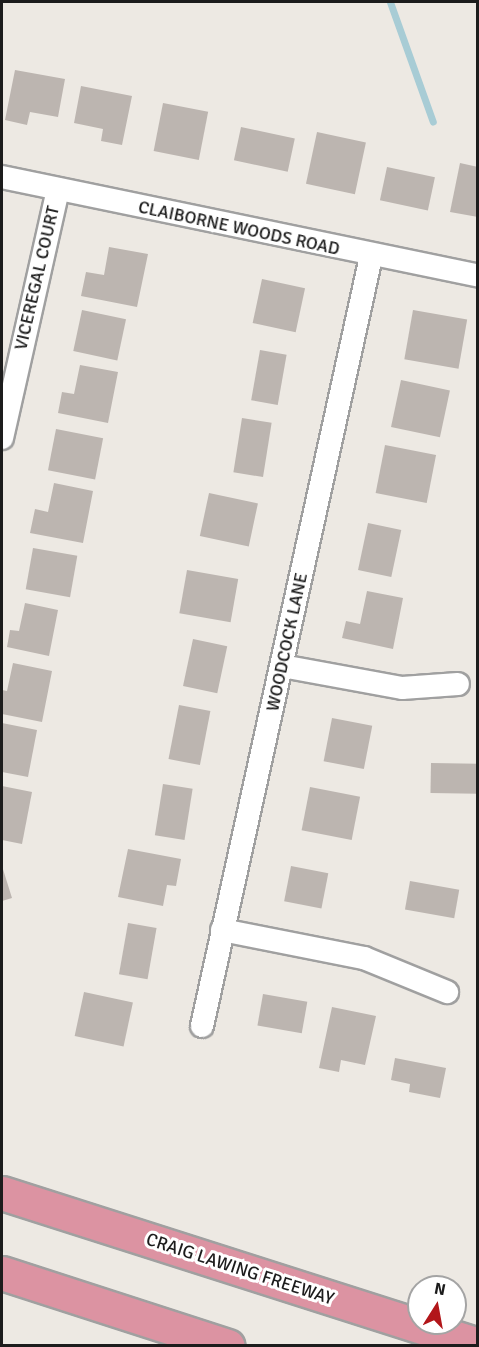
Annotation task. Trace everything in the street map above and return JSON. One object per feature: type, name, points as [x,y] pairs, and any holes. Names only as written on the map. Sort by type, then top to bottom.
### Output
[{"type":"highway","name":"CRAIG LAWING FREEWAY","points":[[2,1193],[477,1345]]},
{"type":"highway","points":[[2,1272],[228,1346]]},
{"type":"street","name":"CLAIBORNE WOODS ROAD","points":[[2,177],[371,257],[477,276]]},
{"type":"street","name":"VICEREGAL COURT","points":[[2,438],[58,189]]},
{"type":"street","name":"WOODCOCK LANE","points":[[202,1026],[371,257]]},
{"type":"street","points":[[282,666],[402,688],[458,684]]},
{"type":"street","points":[[222,930],[364,958],[447,992]]},
{"type":"building","points":[[15,70],[65,79],[58,117],[30,112],[27,125],[5,120]]},
{"type":"building","points":[[81,86],[132,96],[122,145],[101,141],[103,129],[74,123]]},
{"type":"building","points":[[163,103],[208,112],[199,160],[154,151]]},
{"type":"building","points":[[241,127],[295,138],[288,172],[234,160]]},
{"type":"building","points":[[317,132],[366,142],[355,194],[306,184]]},
{"type":"building","points":[[460,163],[478,167],[478,217],[450,212]]},
{"type":"building","points":[[387,167],[435,177],[428,210],[380,200]]},
{"type":"building","points":[[109,247],[148,254],[137,307],[81,296],[86,272],[104,275]]},
{"type":"building","points":[[262,279],[305,288],[296,332],[253,323]]},
{"type":"building","points":[[82,310],[126,319],[117,360],[73,351]]},
{"type":"building","points":[[413,310],[467,320],[458,369],[404,359]]},
{"type":"building","points":[[260,350],[287,355],[278,405],[251,400]]},
{"type":"building","points":[[80,365],[118,372],[108,423],[58,413],[62,392],[74,394]]},
{"type":"building","points":[[401,380],[450,390],[440,437],[391,427]]},
{"type":"building","points":[[242,418],[272,423],[263,477],[233,472]]},
{"type":"building","points":[[56,429],[103,438],[95,479],[48,470]]},
{"type":"building","points":[[385,445],[436,455],[427,503],[376,493]]},
{"type":"building","points":[[54,483],[93,491],[83,543],[30,533],[35,509],[48,512]]},
{"type":"building","points":[[209,493],[258,503],[249,546],[200,536]]},
{"type":"building","points":[[368,523],[401,530],[391,577],[358,570]]},
{"type":"building","points":[[33,548],[77,556],[70,597],[26,589]]},
{"type":"building","points":[[187,570],[238,579],[231,622],[179,613]]},
{"type":"building","points":[[367,591],[403,598],[393,649],[342,638],[346,621],[360,624]]},
{"type":"building","points":[[25,603],[58,610],[49,656],[7,647],[10,630],[19,631]]},
{"type":"building","points":[[193,639],[227,646],[217,693],[183,686]]},
{"type":"building","points":[[13,663],[52,671],[42,722],[2,714],[2,690],[7,691]]},
{"type":"building","points":[[179,705],[210,711],[200,765],[169,759]]},
{"type":"building","points":[[332,718],[372,726],[364,769],[324,761]]},
{"type":"building","points":[[2,723],[37,730],[28,777],[2,772]]},
{"type":"building","points":[[431,763],[478,764],[477,794],[430,793]]},
{"type":"building","points":[[163,784],[193,789],[184,840],[155,835]]},
{"type":"building","points":[[2,786],[32,792],[22,844],[2,840]]},
{"type":"building","points":[[310,787],[360,797],[352,840],[302,830]]},
{"type":"building","points":[[128,849],[181,859],[176,886],[167,885],[163,906],[118,897]]},
{"type":"building","points":[[2,866],[12,898],[2,901]]},
{"type":"building","points":[[291,866],[328,873],[321,909],[284,901]]},
{"type":"building","points":[[410,881],[459,890],[454,918],[405,910]]},
{"type":"building","points":[[128,923],[157,928],[148,979],[119,974]]},
{"type":"building","points":[[84,992],[133,1002],[124,1046],[75,1036]]},
{"type":"building","points":[[263,994],[307,1002],[302,1033],[257,1026]]},
{"type":"building","points":[[332,1007],[376,1016],[365,1065],[341,1060],[339,1072],[319,1068]]},
{"type":"building","points":[[395,1058],[446,1068],[440,1098],[409,1092],[410,1084],[391,1080]]},
{"type":"waterway","points":[[390,2],[433,122]]}]
